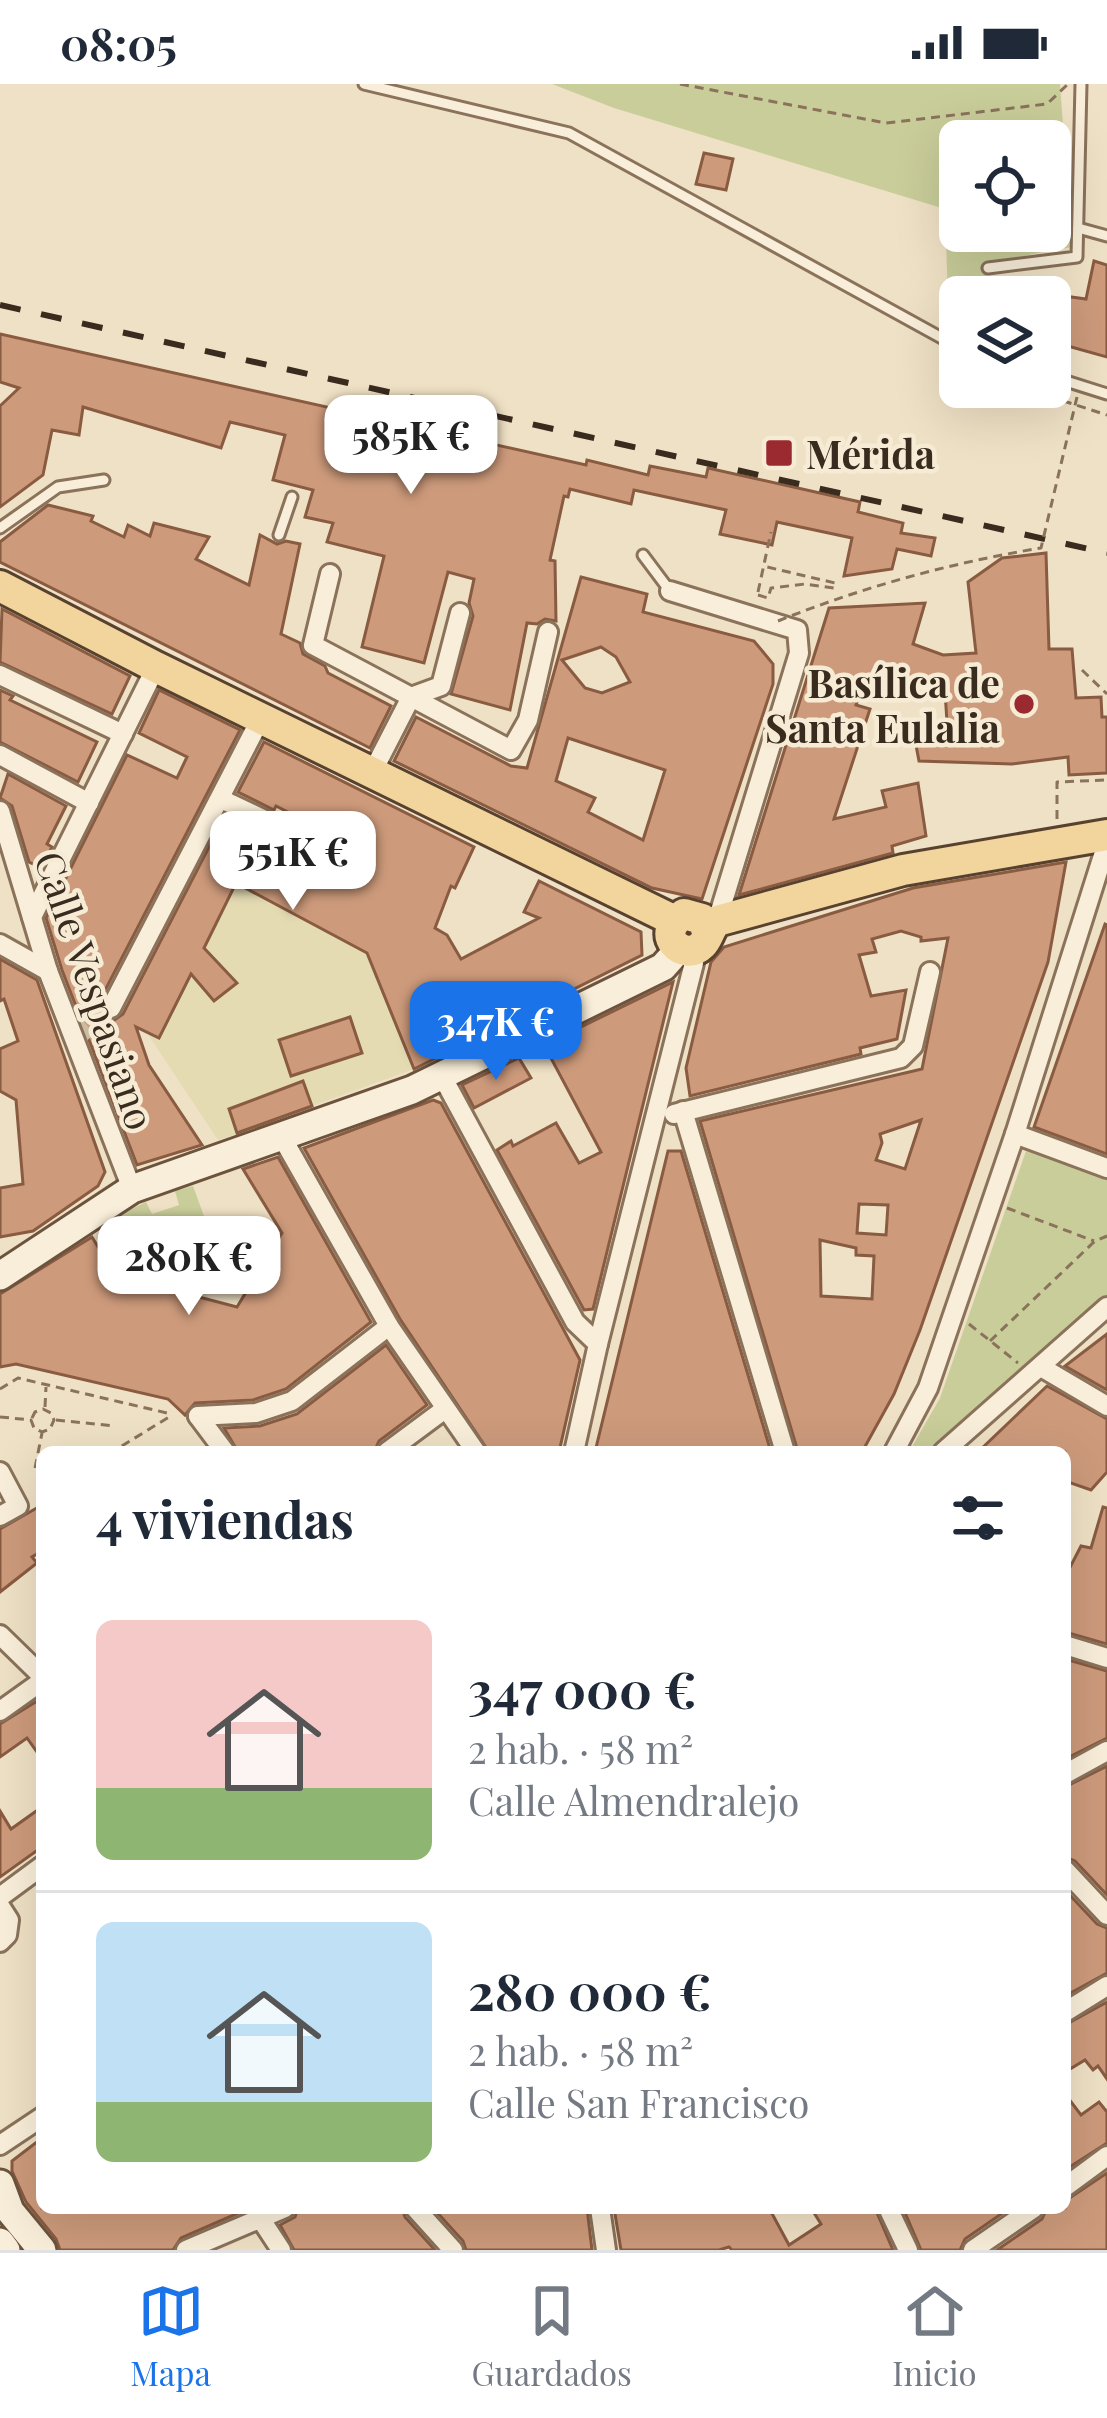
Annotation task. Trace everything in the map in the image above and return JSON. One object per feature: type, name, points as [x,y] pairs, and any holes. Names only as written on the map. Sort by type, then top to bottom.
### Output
[{"type":"main road","points":[[0,586],[694,934]]},
{"type":"main road","points":[[0,1276],[132,1189],[283,1138],[442,1076],[663,968],[694,934],[903,870],[1107,839]]},
{"type":"main road","points":[[0,2184],[10,2211],[42,2250]]},
{"type":"main road","points":[[0,2242],[5,2250]]},
{"type":"street","points":[[330,574],[313,645],[511,750],[527,720],[548,632]]},
{"type":"street","points":[[575,1446],[694,963],[694,934],[800,653],[797,629],[670,591]]},
{"type":"street","points":[[372,773],[411,697],[441,686],[460,613]]},
{"type":"street","points":[[32,917],[156,667]]},
{"type":"street","points":[[0,674],[123,734]]},
{"type":"street","points":[[111,1008],[260,718]]},
{"type":"street","points":[[0,755],[88,802]]},
{"type":"street","points":[[221,799],[350,862]]},
{"type":"street","name":"Calle Vespasiano","points":[[0,811],[48,971],[132,1189]]},
{"type":"street","points":[[897,1446],[928,1388],[1015,1134],[1107,839]]},
{"type":"street","points":[[0,944],[48,971]]},
{"type":"street","points":[[657,1118],[901,1058],[914,1046],[931,972]]},
{"type":"street","points":[[442,1076],[575,1322],[598,1344]]},
{"type":"street","points":[[683,1111],[783,1446]]},
{"type":"street","points":[[1015,1134],[1107,1168]]},
{"type":"street","points":[[283,1138],[389,1326],[472,1446]]},
{"type":"street","points":[[951,1446],[1107,1307]]},
{"type":"street","points":[[220,1446],[198,1416],[256,1413],[292,1401],[389,1326]]},
{"type":"street","points":[[1036,1370],[1107,1406]]},
{"type":"street","points":[[395,1446],[445,1409]]},
{"type":"street","points":[[0,1472],[9,1511]]},
{"type":"street","points":[[0,1635],[36,1672]]},
{"type":"street","points":[[1071,1648],[1107,1658]]},
{"type":"street","points":[[0,1711],[36,1683]]},
{"type":"street","points":[[1071,1771],[1107,1751]]},
{"type":"street","points":[[0,1942],[7,1935],[3,1908],[36,1872]]},
{"type":"street","points":[[1071,1877],[1107,1916]]},
{"type":"street","points":[[1071,2008],[1107,1986]]},
{"type":"street","points":[[0,2146],[36,2121]]},
{"type":"street","points":[[1071,2181],[1107,2156]]},
{"type":"street","points":[[186,2250],[274,2214]]},
{"type":"street","points":[[420,2214],[453,2250]]},
{"type":"street","points":[[602,2214],[606,2250]]},
{"type":"street","points":[[891,2214],[908,2250]]},
{"type":"street","points":[[974,2250],[1025,2214]]},
{"type":"street","points":[[262,2221],[281,2250]]},
{"type":"lane","points":[[364,84],[569,133],[939,336]]},
{"type":"lane","points":[[988,268],[1077,257],[1081,84]]},
{"type":"lane","points":[[1078,228],[1107,236]]},
{"type":"lane","points":[[1071,383],[1107,394]]},
{"type":"lane","points":[[0,528],[58,488],[104,480]]},
{"type":"lane","points":[[279,535],[292,497]]},
{"type":"lane","points":[[643,555],[670,591]]},
{"type":"path","points":[[680,84],[886,123],[1047,104],[1068,84]]},
{"type":"path","points":[[778,621],[839,597],[971,560],[1040,548],[1077,397]]},
{"type":"path","points":[[1071,403],[1107,415]]},
{"type":"path","points":[[757,601],[771,532]]},
{"type":"path","points":[[758,594],[768,598],[771,588],[805,584],[834,588],[835,583],[764,566]]},
{"type":"path","points":[[1082,670],[1107,694]]},
{"type":"path","points":[[1058,844],[1057,782],[1107,780]]},
{"type":"path","points":[[981,1228],[993,1232],[1003,1206],[1095,1241]]},
{"type":"path","points":[[990,1341],[1095,1241],[1107,1236]]},
{"type":"path","points":[[953,1312],[1036,1370]]},
{"type":"path","points":[[0,1389],[18,1378],[167,1413],[169,1417],[122,1446]]},
{"type":"path","points":[[46,1385],[45,1409],[54,1420],[115,1426]]},
{"type":"path","points":[[31,1420],[37,1410],[45,1409]]},
{"type":"path","points":[[0,1418],[31,1420]]},
{"type":"path","points":[[31,1420],[42,1432],[54,1420]]},
{"type":"path","points":[[39,1446],[42,1432]]},
{"type":"path","points":[[35,1468],[36,1463]]},
{"type":"shaded area","points":[[236,883],[367,953],[414,1069],[312,1106],[302,1081],[230,1109],[237,1134],[218,1140],[147,1033],[159,1037]]},
{"type":"green space","points":[[552,84],[1060,84],[1063,120],[939,120],[939,207],[614,108]]},
{"type":"green space","points":[[946,252],[1044,252],[1014,259],[986,276],[947,276]]},
{"type":"green space","points":[[1026,1151],[1107,1180],[1107,1295],[932,1446],[912,1446],[940,1398]]},
{"type":"green space","points":[[193,1186],[220,1260],[196,1277],[134,1261],[111,1224],[112,1218],[146,1202],[152,1214],[179,1205],[175,1191]]},
{"type":"building","points":[[704,153],[733,159],[726,190],[696,184]]},
{"type":"building","points":[[1094,261],[1107,265],[1107,357],[1071,347],[1071,297],[1086,299]]},
{"type":"building","points":[[0,334],[586,465],[587,460],[648,475],[650,466],[706,477],[708,468],[860,502],[858,512],[903,523],[901,533],[935,538],[931,556],[897,549],[892,569],[844,576],[852,538],[777,522],[772,545],[720,534],[726,510],[634,490],[631,504],[570,489],[568,497],[564,496],[550,560],[555,561],[556,621],[527,623],[510,710],[451,694],[473,616],[469,603],[474,579],[448,572],[424,663],[362,647],[384,556],[327,542],[333,523],[305,517],[313,490],[273,480],[285,435],[230,422],[221,448],[83,407],[79,435],[52,430],[43,475],[0,507],[0,406],[19,388],[0,382]]},
{"type":"building","points":[[48,505],[93,516],[91,521],[124,537],[128,525],[150,536],[154,523],[209,537],[196,559],[249,585],[260,535],[277,544],[300,544],[281,634],[300,643],[303,654],[325,666],[328,673],[391,706],[370,748],[0,562],[0,542]]},
{"type":"building","points":[[1046,553],[1049,649],[1072,649],[1076,698],[1101,697],[1102,717],[1107,717],[1107,773],[1069,775],[1068,757],[1012,764],[919,761],[915,740],[948,737],[944,677],[904,685],[865,680],[856,705],[870,709],[834,819],[886,807],[882,791],[918,783],[926,836],[892,846],[893,853],[739,895],[829,608],[925,603],[913,644],[943,655],[976,653],[968,582],[1002,558]]},
{"type":"building","points":[[581,577],[647,594],[643,612],[754,641],[773,664],[773,684],[702,899],[652,888],[394,761],[416,717],[511,766],[527,768]],"holes":[[[601,647],[616,657],[630,682],[602,693],[585,688],[562,660]],[[568,738],[665,770],[643,840],[588,812],[595,798],[556,781]]]},
{"type":"building","points":[[2,609],[130,676],[112,714],[0,662]]},
{"type":"building","points":[[0,690],[13,696],[10,700],[97,742],[78,782],[0,742]]},
{"type":"building","points":[[159,690],[240,730],[99,1002],[104,1019],[113,1021],[123,1014],[225,816],[347,875],[362,868],[360,849],[238,792],[264,742],[474,847],[455,888],[451,886],[435,928],[447,935],[461,959],[539,918],[524,912],[539,881],[641,932],[642,955],[414,1069],[367,953],[236,883],[204,948],[237,983],[214,1001],[191,974],[159,1038],[136,1027],[149,1065],[202,1145],[137,1165],[46,918],[127,755],[177,778],[187,757],[139,733]]},
{"type":"building","points":[[8,774],[66,806],[41,868],[29,862],[12,806],[0,798]]},
{"type":"building","points":[[1066,862],[1048,962],[920,1330],[894,1394],[865,1446],[796,1446],[700,1121],[922,1069],[948,938],[921,941],[901,931],[872,939],[876,952],[859,955],[871,996],[906,990],[897,1039],[860,1048],[861,1054],[690,1096],[686,1068],[711,962],[724,947],[913,888]],"holes":[[[921,1120],[905,1169],[876,1160],[880,1134]],[[859,1204],[888,1205],[886,1235],[857,1233]],[[820,1240],[856,1248],[856,1255],[874,1256],[872,1299],[821,1296]]]},
{"type":"building","points":[[1107,925],[1107,1154],[1034,1127]]},
{"type":"building","points":[[0,959],[37,980],[105,1172],[98,1186],[33,1231],[0,1237],[0,1188],[23,1184],[16,1100],[0,1091],[0,1049],[18,1041],[4,999],[0,1001]]},
{"type":"building","points":[[673,982],[593,1309],[584,1310],[497,1150],[556,1123],[579,1163],[601,1152],[544,1045]]},
{"type":"building","points":[[350,1017],[362,1053],[291,1076],[279,1040]]},
{"type":"building","points":[[519,1058],[531,1078],[474,1108],[462,1085]]},
{"type":"building","points":[[303,1081],[312,1106],[237,1133],[229,1109]]},
{"type":"building","points":[[433,1100],[441,1103],[580,1360],[560,1446],[485,1446],[400,1319],[304,1148]]},
{"type":"building","points":[[668,1151],[681,1151],[769,1446],[596,1446]]},
{"type":"building","points":[[278,1157],[371,1322],[286,1389],[253,1400],[195,1403],[185,1415],[168,1399],[16,1364],[0,1367],[0,1294],[92,1237],[115,1275],[237,1307],[282,1233],[243,1169]]},
{"type":"building","points":[[1107,1334],[1107,1390],[1065,1366]]},
{"type":"building","points":[[386,1345],[427,1405],[377,1446],[234,1446],[224,1428],[260,1426],[297,1414]]},
{"type":"building","points":[[1047,1386],[1107,1419],[1107,1472],[1091,1490],[1071,1483],[1071,1446],[984,1446]]},
{"type":"building","points":[[1103,1507],[1107,1508],[1107,1644],[1071,1634],[1071,1565],[1081,1546],[1091,1548]]},
{"type":"building","points":[[36,1508],[36,1555],[32,1557],[36,1564],[0,1592],[0,1529]]},
{"type":"building","points":[[1071,1661],[1107,1671],[1107,1738],[1071,1756]]},
{"type":"building","points":[[36,1702],[36,1751],[27,1738],[0,1757],[0,1724]]},
{"type":"building","points":[[1107,1766],[1107,1895],[1071,1859],[1071,1784]]},
{"type":"building","points":[[0,1811],[11,1829],[36,1811],[36,1851],[0,1877]]},
{"type":"building","points":[[1071,1896],[1107,1928],[1107,1973],[1071,1993]]},
{"type":"building","points":[[1107,2002],[1107,2079],[1098,2066],[1093,2070],[1085,2060],[1071,2068],[1071,2022]]},
{"type":"building","points":[[1071,2102],[1081,2115],[1099,2102],[1107,2112],[1107,2143],[1071,2166]]},
{"type":"building","points":[[36,2143],[36,2214],[236,2214],[181,2238],[173,2250],[60,2250],[26,2202],[12,2161]]},
{"type":"building","points":[[1107,2173],[1107,2250],[997,2250],[1044,2214],[1071,2214],[1071,2197]]},
{"type":"building","points":[[404,2214],[435,2250],[294,2250],[280,2225],[295,2217]]},
{"type":"building","points":[[438,2214],[588,2214],[592,2250],[466,2250]]},
{"type":"building","points":[[615,2214],[772,2214],[789,2245],[821,2224],[815,2214],[878,2214],[893,2250],[729,2247],[621,2250]]},
{"type":"building","points":[[906,2214],[1001,2214],[965,2239],[960,2250],[921,2250]]},
{"type":"tunnel","points":[[75,1039],[111,1008]]},
{"type":"railway","points":[[0,305],[1107,553]]},
{"type":"place","name":"Mérida","points":[[779,453]]},
{"type":"place","name":"Basílica de Santa Eulalia","points":[[1024,704]]}]
